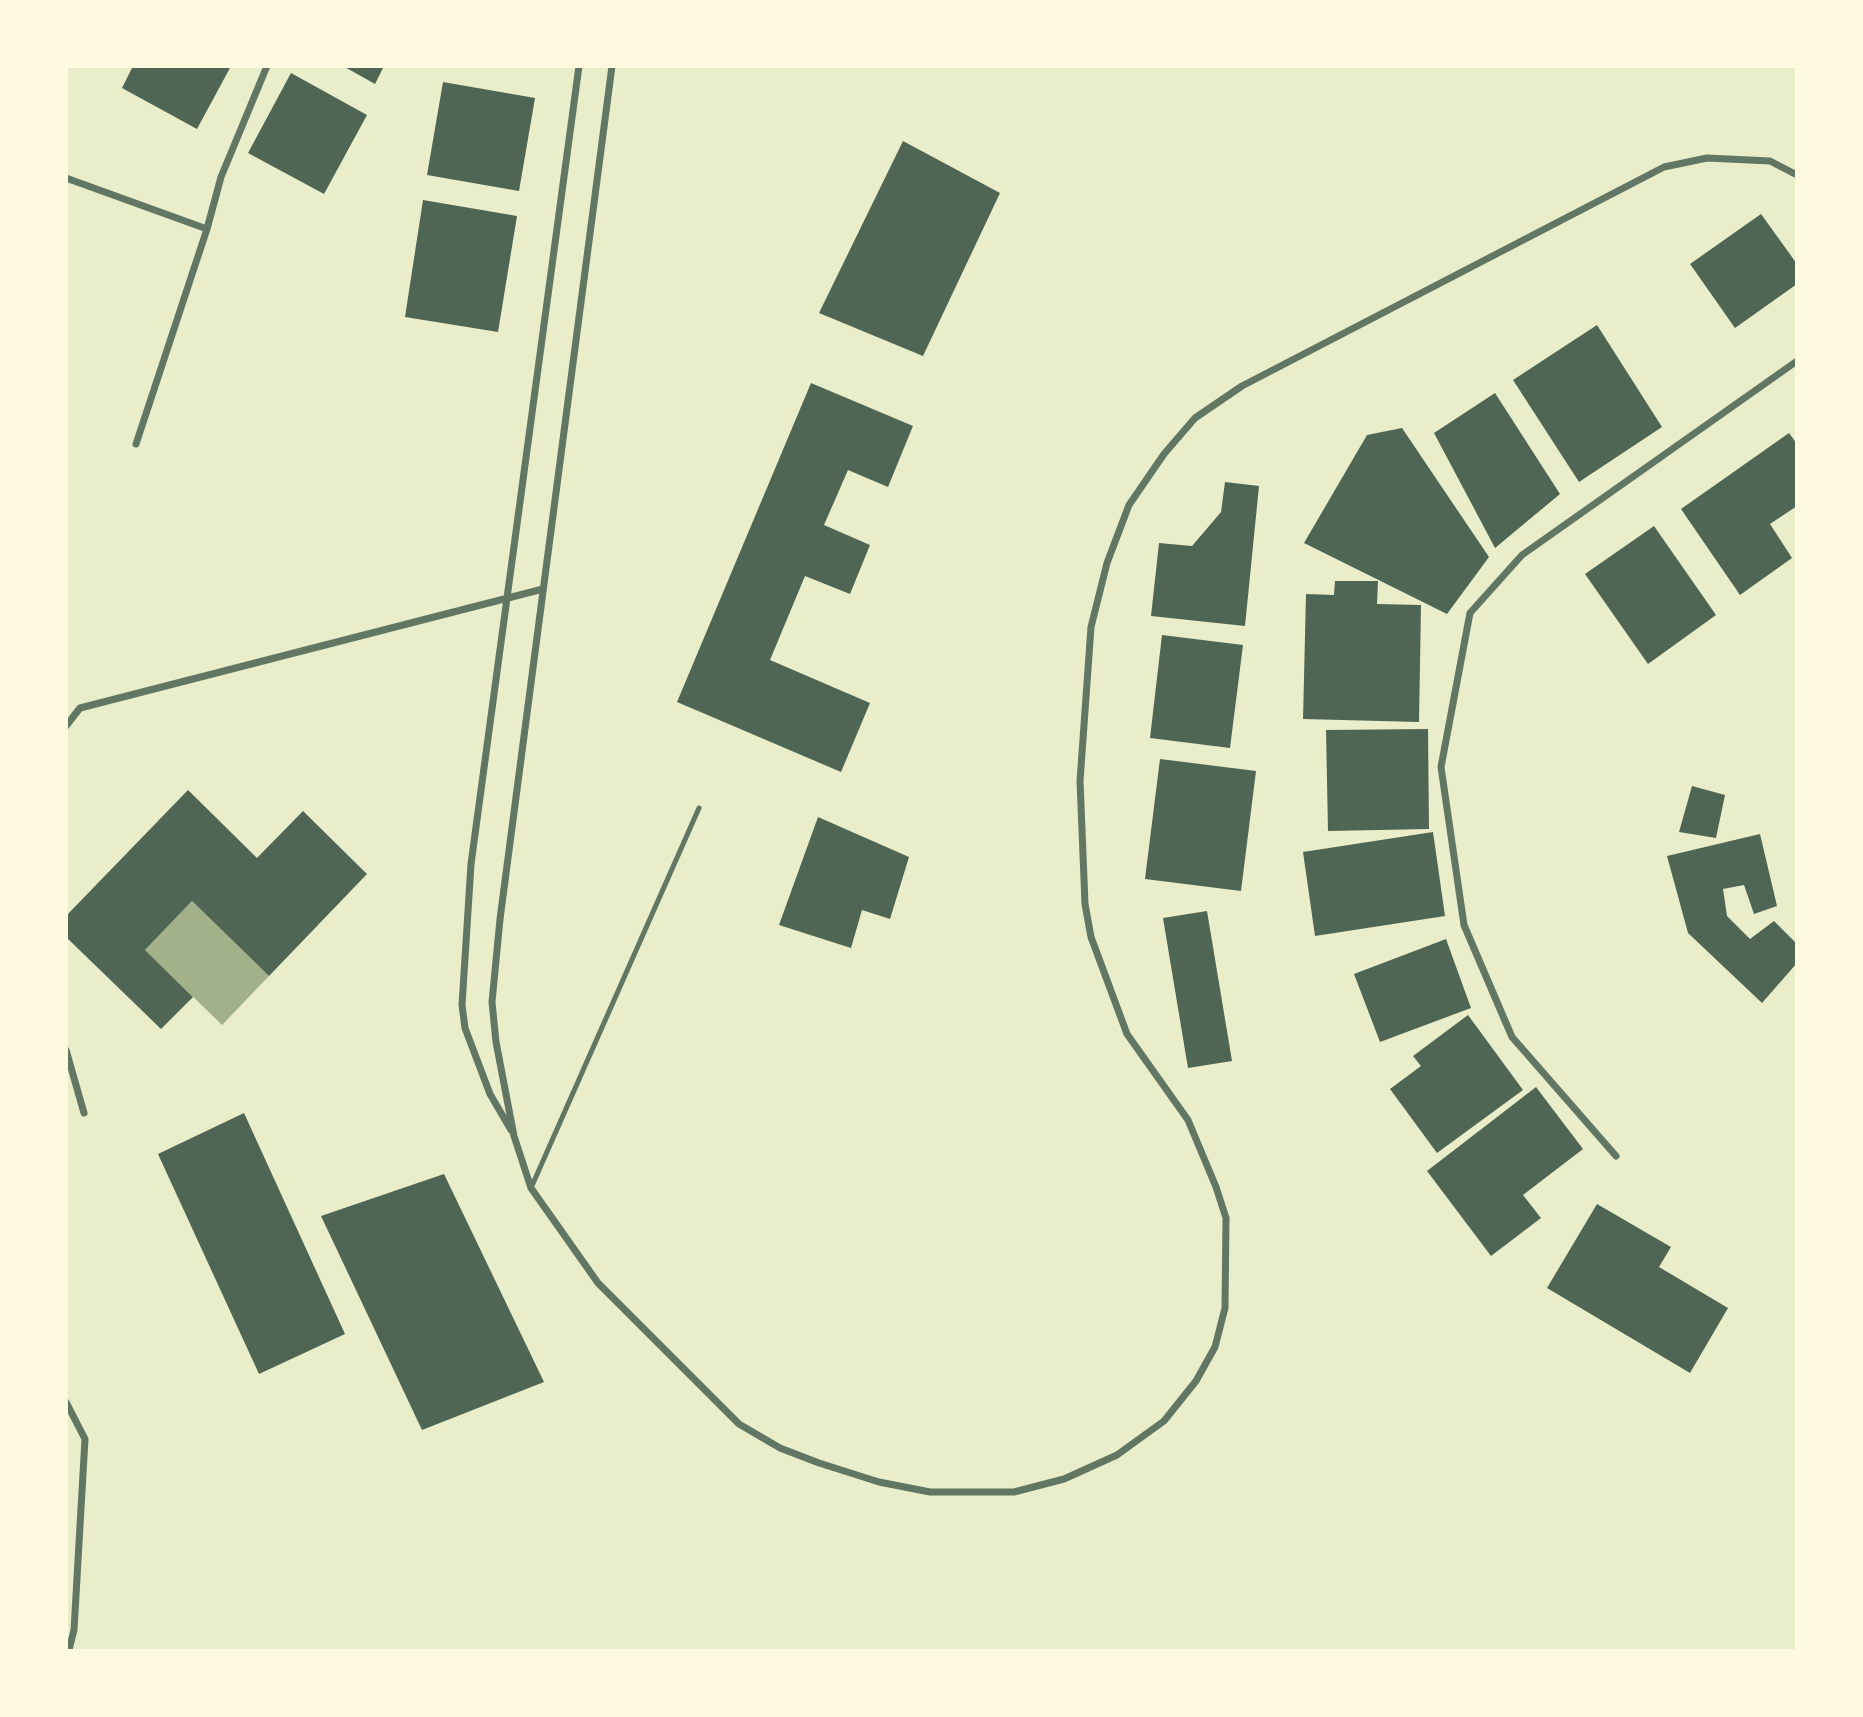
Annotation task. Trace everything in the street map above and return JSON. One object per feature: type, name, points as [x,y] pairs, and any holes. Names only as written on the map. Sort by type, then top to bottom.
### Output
[{"type":"street","points":[[136,444],[207,229],[221,177],[267,66]]},
{"type":"street","points":[[514,1136],[489,1094],[465,1028],[462,1005],[471,864],[579,66]]},
{"type":"street","points":[[611,66],[500,919],[492,1002],[496,1042],[514,1136],[531,1188],[598,1283],[699,1387],[739,1424],[780,1448],[819,1463],[879,1482],[930,1492],[1014,1492],[1064,1479],[1117,1455],[1164,1420],[1196,1381],[1215,1347],[1225,1308],[1228,1248],[1226,1218],[1203,1150],[1188,1120],[1127,1034],[1091,937],[1085,904],[1080,781],[1091,627],[1107,564],[1129,505],[1164,454],[1195,418],[1241,386],[1664,167],[1707,158],[1770,161],[1797,175]]},
{"type":"street","points":[[66,178],[207,229]]},
{"type":"street","points":[[1616,1156],[1512,1037],[1464,925],[1441,767],[1470,613],[1522,555],[1797,362]]},
{"type":"street","points":[[66,726],[80,708],[542,589]]},
{"type":"street","points":[[66,1050],[84,1113]]},
{"type":"street","points":[[66,1402],[85,1439],[74,1630],[69,1650]]},
{"type":"lane","points":[[531,1188],[699,808]]},
{"type":"shaded area","points":[[192,901],[269,976],[222,1025],[145,950]]},
{"type":"building","points":[[133,66],[231,66],[197,129],[122,88]]},
{"type":"building","points":[[343,66],[384,66],[375,84]]},
{"type":"building","points":[[291,73],[367,115],[324,194],[248,153]]},
{"type":"building","points":[[443,82],[535,98],[519,191],[427,175]]},
{"type":"building","points":[[903,141],[1000,193],[923,356],[819,313]]},
{"type":"building","points":[[423,200],[517,216],[498,332],[405,317]]},
{"type":"building","points":[[1761,214],[1797,264],[1797,284],[1735,328],[1690,264]]},
{"type":"building","points":[[1597,325],[1662,427],[1579,482],[1513,380]]},
{"type":"building","points":[[811,383],[913,426],[888,487],[848,470],[824,525],[870,545],[850,594],[805,576],[770,660],[870,703],[841,772],[677,702]]},
{"type":"building","points":[[1495,393],[1560,494],[1495,548],[1434,433]]},
{"type":"building","points":[[1402,428],[1489,557],[1447,614],[1304,543],[1367,435]]},
{"type":"building","points":[[1789,433],[1797,444],[1797,506],[1770,524],[1792,558],[1740,595],[1681,509]]},
{"type":"building","points":[[1225,482],[1259,486],[1245,626],[1151,616],[1159,543],[1192,546],[1221,512]]},
{"type":"building","points":[[1654,526],[1716,615],[1648,664],[1585,574]]},
{"type":"building","points":[[1335,581],[1378,581],[1377,604],[1421,605],[1419,722],[1303,719],[1306,594],[1334,595]]},
{"type":"building","points":[[1162,635],[1243,645],[1230,748],[1150,738]]},
{"type":"building","points":[[1428,729],[1429,829],[1328,831],[1326,730]]},
{"type":"building","points":[[1160,759],[1256,771],[1241,891],[1145,879]]},
{"type":"building","points":[[1692,786],[1725,795],[1716,838],[1679,832]]},
{"type":"building","points":[[188,790],[257,858],[303,811],[367,874],[269,976],[192,901],[145,950],[193,997],[161,1029],[66,937],[66,916]]},
{"type":"building","points":[[818,817],[909,857],[890,919],[862,910],[851,948],[779,925]]},
{"type":"building","points":[[1433,832],[1445,916],[1315,936],[1303,852]]},
{"type":"building","points":[[1760,834],[1777,906],[1754,914],[1744,885],[1723,889],[1727,916],[1750,939],[1774,921],[1797,944],[1797,963],[1762,1003],[1688,933],[1667,856]]},
{"type":"building","points":[[1207,911],[1232,1061],[1188,1068],[1163,918]]},
{"type":"building","points":[[1446,939],[1471,1008],[1380,1042],[1354,974]]},
{"type":"building","points":[[1468,1015],[1523,1090],[1437,1153],[1390,1089],[1421,1066],[1413,1056]]},
{"type":"building","points":[[1536,1087],[1583,1149],[1523,1195],[1541,1218],[1491,1256],[1427,1171]]},
{"type":"building","points":[[244,1113],[345,1334],[259,1374],[158,1154]]},
{"type":"building","points":[[444,1174],[544,1382],[422,1430],[321,1216]]},
{"type":"building","points":[[1597,1204],[1671,1247],[1659,1267],[1728,1308],[1690,1373],[1547,1288]]}]
